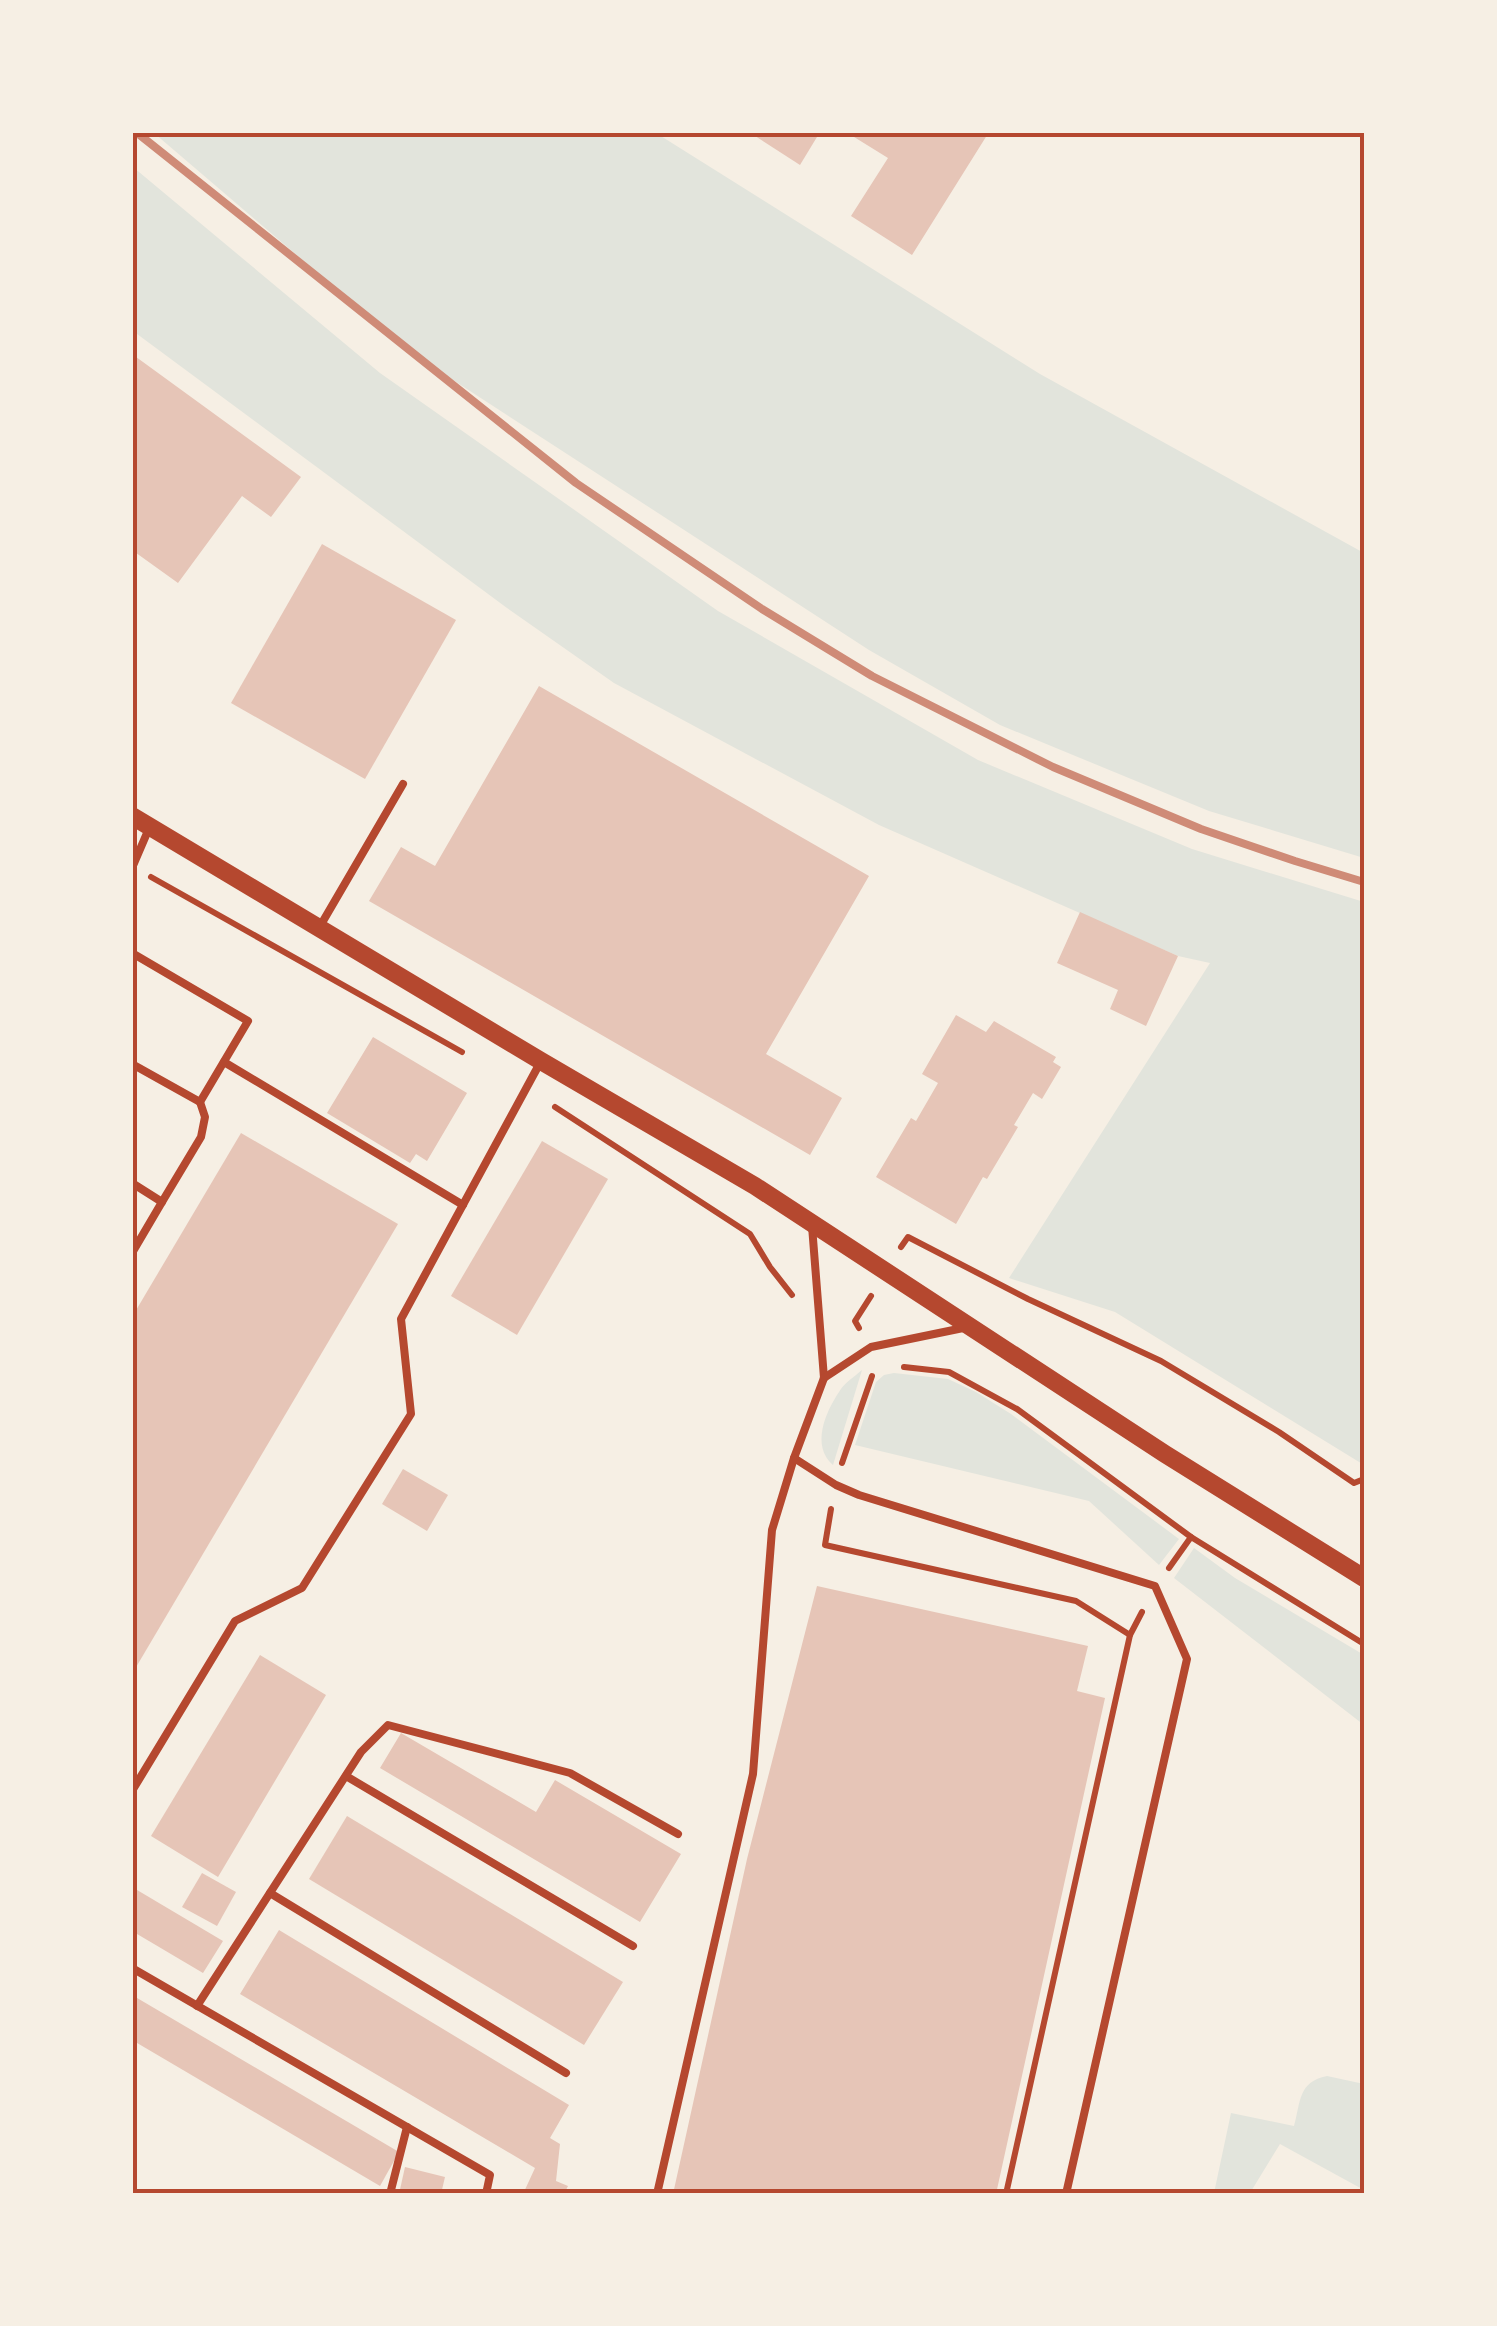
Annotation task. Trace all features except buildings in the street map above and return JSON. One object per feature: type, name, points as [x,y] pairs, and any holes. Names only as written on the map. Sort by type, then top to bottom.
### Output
[{"type":"street","points":[[132,816],[754,1186],[1165,1454],[1364,1578]]},
{"type":"lane","points":[[319,928],[403,784]]},
{"type":"lane","points":[[132,868],[150,826]]},
{"type":"lane","points":[[132,953],[248,1021],[200,1102]]},
{"type":"lane","points":[[132,1791],[236,1621],[302,1588],[412,1414],[401,1319],[540,1061]]},
{"type":"lane","points":[[224,1062],[463,1204]]},
{"type":"lane","points":[[132,1064],[200,1102],[205,1117],[202,1137],[132,1252]]},
{"type":"lane","points":[[132,1184],[162,1202]]},
{"type":"lane","points":[[657,2194],[752,1774],[772,1530],[824,1378],[812,1223]]},
{"type":"lane","points":[[824,1378],[871,1347],[971,1326]]},
{"type":"lane","points":[[794,1458],[859,1496],[1156,1586],[1187,1659],[1066,2194]]},
{"type":"lane","points":[[197,2006],[360,1752],[388,1725],[570,1773],[678,1834]]},
{"type":"lane","points":[[346,1776],[632,1946]]},
{"type":"lane","points":[[270,1893],[566,2073]]},
{"type":"lane","points":[[132,1968],[490,2175],[486,2194]]},
{"type":"lane","points":[[390,2194],[407,2128]]},
{"type":"path","points":[[1130,1635],[1076,1601],[825,1544],[836,1485],[876,1365],[871,1347],[856,1322],[908,1237],[1161,1361],[1279,1432],[1364,1490]]},
{"type":"path","points":[[876,1365],[949,1372],[1017,1409],[1191,1537],[1364,1644]]},
{"type":"path","points":[[1354,1483],[1364,1479]]},
{"type":"path","points":[[1006,2194],[1130,1635],[1156,1586],[1191,1537]]},
{"type":"shaded area","points":[[154,133],[656,133],[1040,374],[1364,553],[1364,858],[1209,811],[1000,725],[869,650],[410,352]]},
{"type":"shaded area","points":[[133,167],[380,373],[718,611],[978,760],[1192,849],[1364,902],[1364,1465],[1115,1312],[1009,1278],[1210,963],[1178,956],[879,825],[614,683],[507,608],[133,331]]},
{"type":"shaded area","points":[[862,1370],[833,1465],[823,1449],[825,1419],[841,1389]]},
{"type":"shaded area","points":[[894,1373],[948,1379],[976,1392],[1179,1539],[1159,1565],[1089,1501],[855,1445],[876,1382]]},
{"type":"shaded area","points":[[1194,1548],[1235,1578],[1364,1655],[1364,1725],[1174,1578]]},
{"type":"shaded area","points":[[1327,2076],[1364,2084],[1364,2190],[1280,2144],[1250,2193],[1214,2193],[1231,2113],[1294,2126],[1306,2088]]},
{"type":"railway","points":[[136,132],[576,483],[762,609],[872,676],[1053,767],[1201,829],[1364,882]]}]
